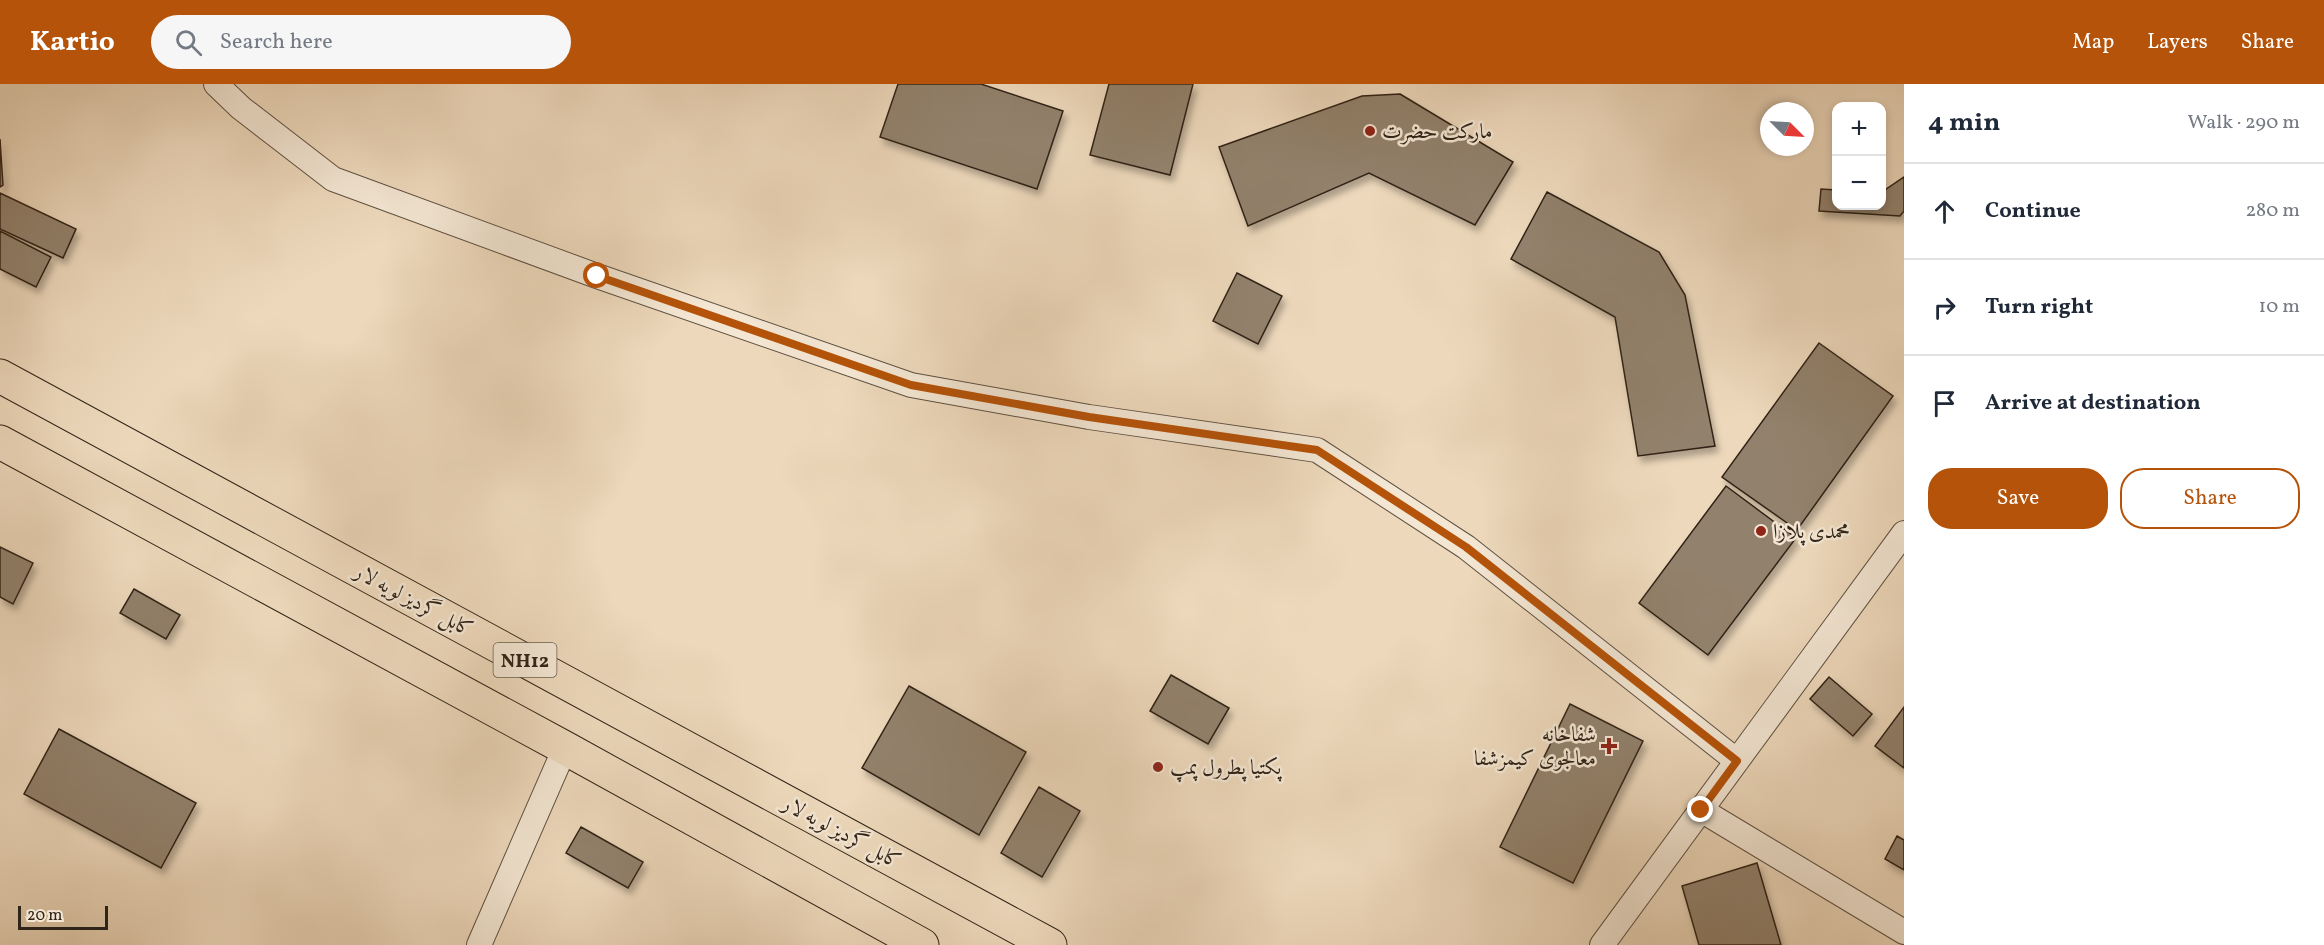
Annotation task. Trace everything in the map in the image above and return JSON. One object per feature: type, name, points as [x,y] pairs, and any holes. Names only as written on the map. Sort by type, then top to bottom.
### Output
[{"type":"highway","name":"کابل گردیز لویه لار","points":[[0,376],[1050,945]]},
{"type":"highway","name":"NH12","points":[[0,442],[565,748],[922,945]]},
{"type":"street","points":[[216,84],[241,108],[333,179],[597,276],[911,385],[1089,417],[1317,450],[1466,547],[1737,761]]},
{"type":"street","points":[[1602,945],[1904,533]]},
{"type":"street","points":[[478,945],[565,748]]},
{"type":"street","points":[[1701,810],[1904,932]]},
{"type":"building","points":[[898,84],[981,84],[1063,111],[1037,189],[880,137]]},
{"type":"building","points":[[1109,84],[1193,84],[1170,175],[1090,155]]},
{"type":"building","points":[[1400,94],[1513,162],[1475,225],[1369,173],[1248,226],[1219,147],[1362,96]]},
{"type":"building","points":[[0,139],[3,185],[0,187]]},
{"type":"building","points":[[1904,177],[1904,211],[1900,216],[1819,211],[1821,189],[1832,190],[1832,210],[1886,210],[1886,189]]},
{"type":"building","points":[[1547,192],[1659,252],[1685,295],[1715,446],[1638,456],[1615,317],[1511,259]]},
{"type":"building","points":[[0,193],[76,229],[63,258],[0,229]]},
{"type":"building","points":[[0,231],[51,257],[36,287],[0,269]]},
{"type":"building","points":[[1237,273],[1282,296],[1258,344],[1213,321]]},
{"type":"building","points":[[1819,343],[1893,396],[1797,530],[1722,477]]},
{"type":"building","points":[[1726,486],[1796,538],[1708,655],[1639,603]]},
{"type":"building","points":[[0,547],[33,563],[13,604],[0,597]]},
{"type":"building","points":[[134,589],[180,615],[166,639],[120,613]]},
{"type":"building","points":[[1171,675],[1229,708],[1208,744],[1150,711]]},
{"type":"building","points":[[1829,677],[1872,714],[1853,736],[1810,699]]},
{"type":"building","points":[[909,686],[1026,752],[979,835],[862,768]]},
{"type":"building","points":[[1570,704],[1643,741],[1573,883],[1500,847]]},
{"type":"building","points":[[1904,707],[1904,768],[1875,746]]},
{"type":"building","points":[[59,729],[196,803],[161,868],[24,794]]},
{"type":"building","points":[[1039,787],[1080,811],[1042,877],[1001,853]]},
{"type":"building","points":[[581,827],[643,862],[628,888],[566,853]]},
{"type":"building","points":[[1897,836],[1904,840],[1904,870],[1885,859]]},
{"type":"building","points":[[1757,863],[1781,945],[1699,945],[1682,886]]},
{"type":"place","name":"مارکت حضرت","points":[[1370,131]]},
{"type":"place","name":"محمدی پلازا","points":[[1761,531]]},
{"type":"place","name":"شفاخانه معالجوی کیمزشفا","points":[[1609,746]]},
{"type":"place","name":"پکتیا پطرول پمپ","points":[[1158,767]]},
{"type":"route","points":[[597,276],[911,385],[1089,417],[1317,450],[1466,547],[1737,761],[1701,810]]}]
